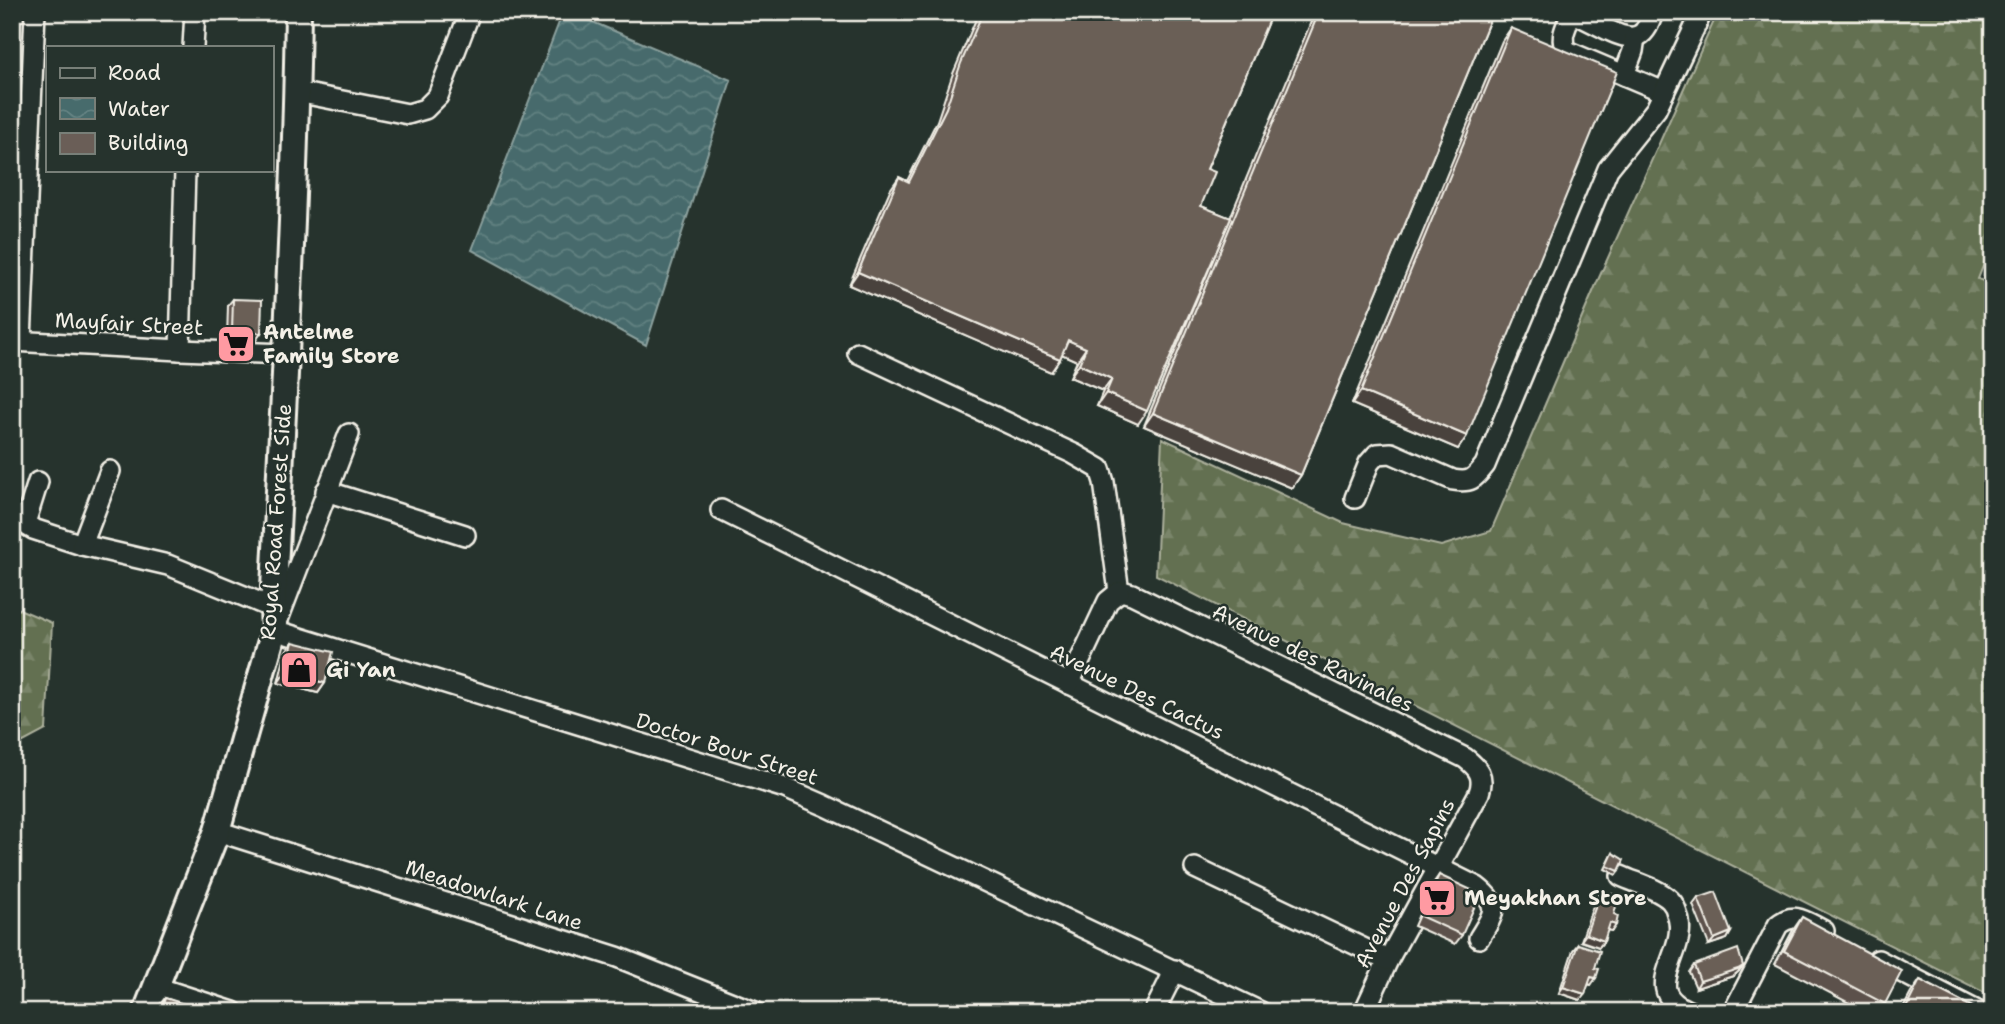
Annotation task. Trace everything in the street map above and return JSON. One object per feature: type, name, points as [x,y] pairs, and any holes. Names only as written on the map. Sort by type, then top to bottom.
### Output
[{"type":"main road","name":"Royal Road Forest Side","points":[[146,1012],[217,831],[273,619],[297,92],[298,12]]},
{"type":"street","points":[[16,341],[35,12]]},
{"type":"street","points":[[193,46],[195,12]]},
{"type":"street","points":[[297,92],[408,114],[425,109],[438,96],[470,12]]},
{"type":"street","points":[[1653,12],[1649,26],[1643,34],[1625,38],[1605,20],[1572,12],[1562,43],[1567,51],[1664,92]]},
{"type":"street","points":[[1354,498],[1369,463],[1377,454],[1391,453],[1453,480],[1464,482],[1475,478],[1485,465],[1608,169],[1656,109],[1702,12]]},
{"type":"street","points":[[1624,75],[1635,37]]},
{"type":"street","points":[[180,350],[185,172]]},
{"type":"street","name":"Mayfair Street","points":[[16,341],[286,354]]},
{"type":"street","points":[[858,353],[1074,454],[1100,469],[1119,592],[1108,601],[1069,684]]},
{"type":"street","points":[[273,619],[349,434]]},
{"type":"street","points":[[82,545],[110,471]]},
{"type":"street","name":"Doctor Bour Street","points":[[38,482],[26,520],[28,526],[82,545],[168,565],[273,619],[785,788],[1175,970],[1253,1010]]},
{"type":"street","points":[[326,492],[465,535]]},
{"type":"street","name":"Avenue Des Cactus","points":[[721,510],[1477,887],[1492,901],[1492,916],[1479,938]]},
{"type":"street","name":"Avenue des Ravinales","points":[[1119,592],[1132,594],[1465,758],[1476,766],[1481,775]]},
{"type":"street","name":"Avenue Des Sapins","points":[[1364,1012],[1388,960],[1479,793],[1481,775]]},
{"type":"street","name":"Meadowlark Lane","points":[[217,831],[617,957],[755,1012]]},
{"type":"street","points":[[1195,868],[1388,960]]},
{"type":"street","points":[[1620,876],[1671,901],[1680,925],[1679,937],[1665,980],[1665,991],[1672,1002],[1691,1012]]},
{"type":"street","points":[[1733,1012],[1778,925],[1786,918],[1797,918],[1979,1012]]},
{"type":"street","points":[[1154,1012],[1175,970]]},
{"type":"street","points":[[156,987],[233,1012]]},
{"type":"green space","points":[[1718,12],[1976,12],[1993,20],[1993,241],[1978,279],[1993,285],[1993,997],[1156,575],[1162,438],[1343,523],[1441,546],[1491,531],[1598,280]]},
{"type":"green space","points":[[12,606],[52,623],[46,730],[12,748]]},
{"type":"water","points":[[563,12],[569,12],[731,80],[646,345],[472,250]]},
{"type":"building","points":[[983,12],[1272,12],[1207,169],[1215,172],[1201,206],[1231,218],[1147,411],[1106,393],[1112,379],[1079,364],[1086,348],[1068,340],[1060,359],[858,272],[899,177],[909,182],[946,108],[961,63]]},
{"type":"building","points":[[1319,12],[1493,12],[1301,475],[1153,413]]},
{"type":"building","points":[[1511,28],[1617,72],[1467,436],[1361,391]]},
{"type":"building","points":[[233,299],[262,300],[261,333],[232,332]]},
{"type":"building","points":[[293,642],[333,652],[325,683],[285,673]]},
{"type":"building","points":[[1613,853],[1624,860],[1619,871],[1607,866]]},
{"type":"building","points":[[1439,875],[1480,894],[1462,935],[1420,916]]},
{"type":"building","points":[[1601,891],[1619,896],[1614,914],[1618,916],[1616,925],[1610,923],[1604,941],[1586,934]]},
{"type":"building","points":[[1716,892],[1731,932],[1714,939],[1698,898]]},
{"type":"building","points":[[1802,917],[1902,971],[1885,1004],[1784,951]]},
{"type":"building","points":[[1578,944],[1600,951],[1595,968],[1599,969],[1596,978],[1591,977],[1585,994],[1563,987]]},
{"type":"building","points":[[1738,949],[1743,966],[1700,981],[1694,965]]},
{"type":"building","points":[[1920,980],[1982,1012],[1904,1012]]},
{"type":"building","points":[[165,998],[204,1010],[204,1012],[161,1012]]},
{"type":"place","name":"Antelme Family Store","points":[[236,344]]},
{"type":"place","name":"Gi Yan","points":[[299,670]]},
{"type":"place","name":"Meyakhan Store","points":[[1437,898]]}]
